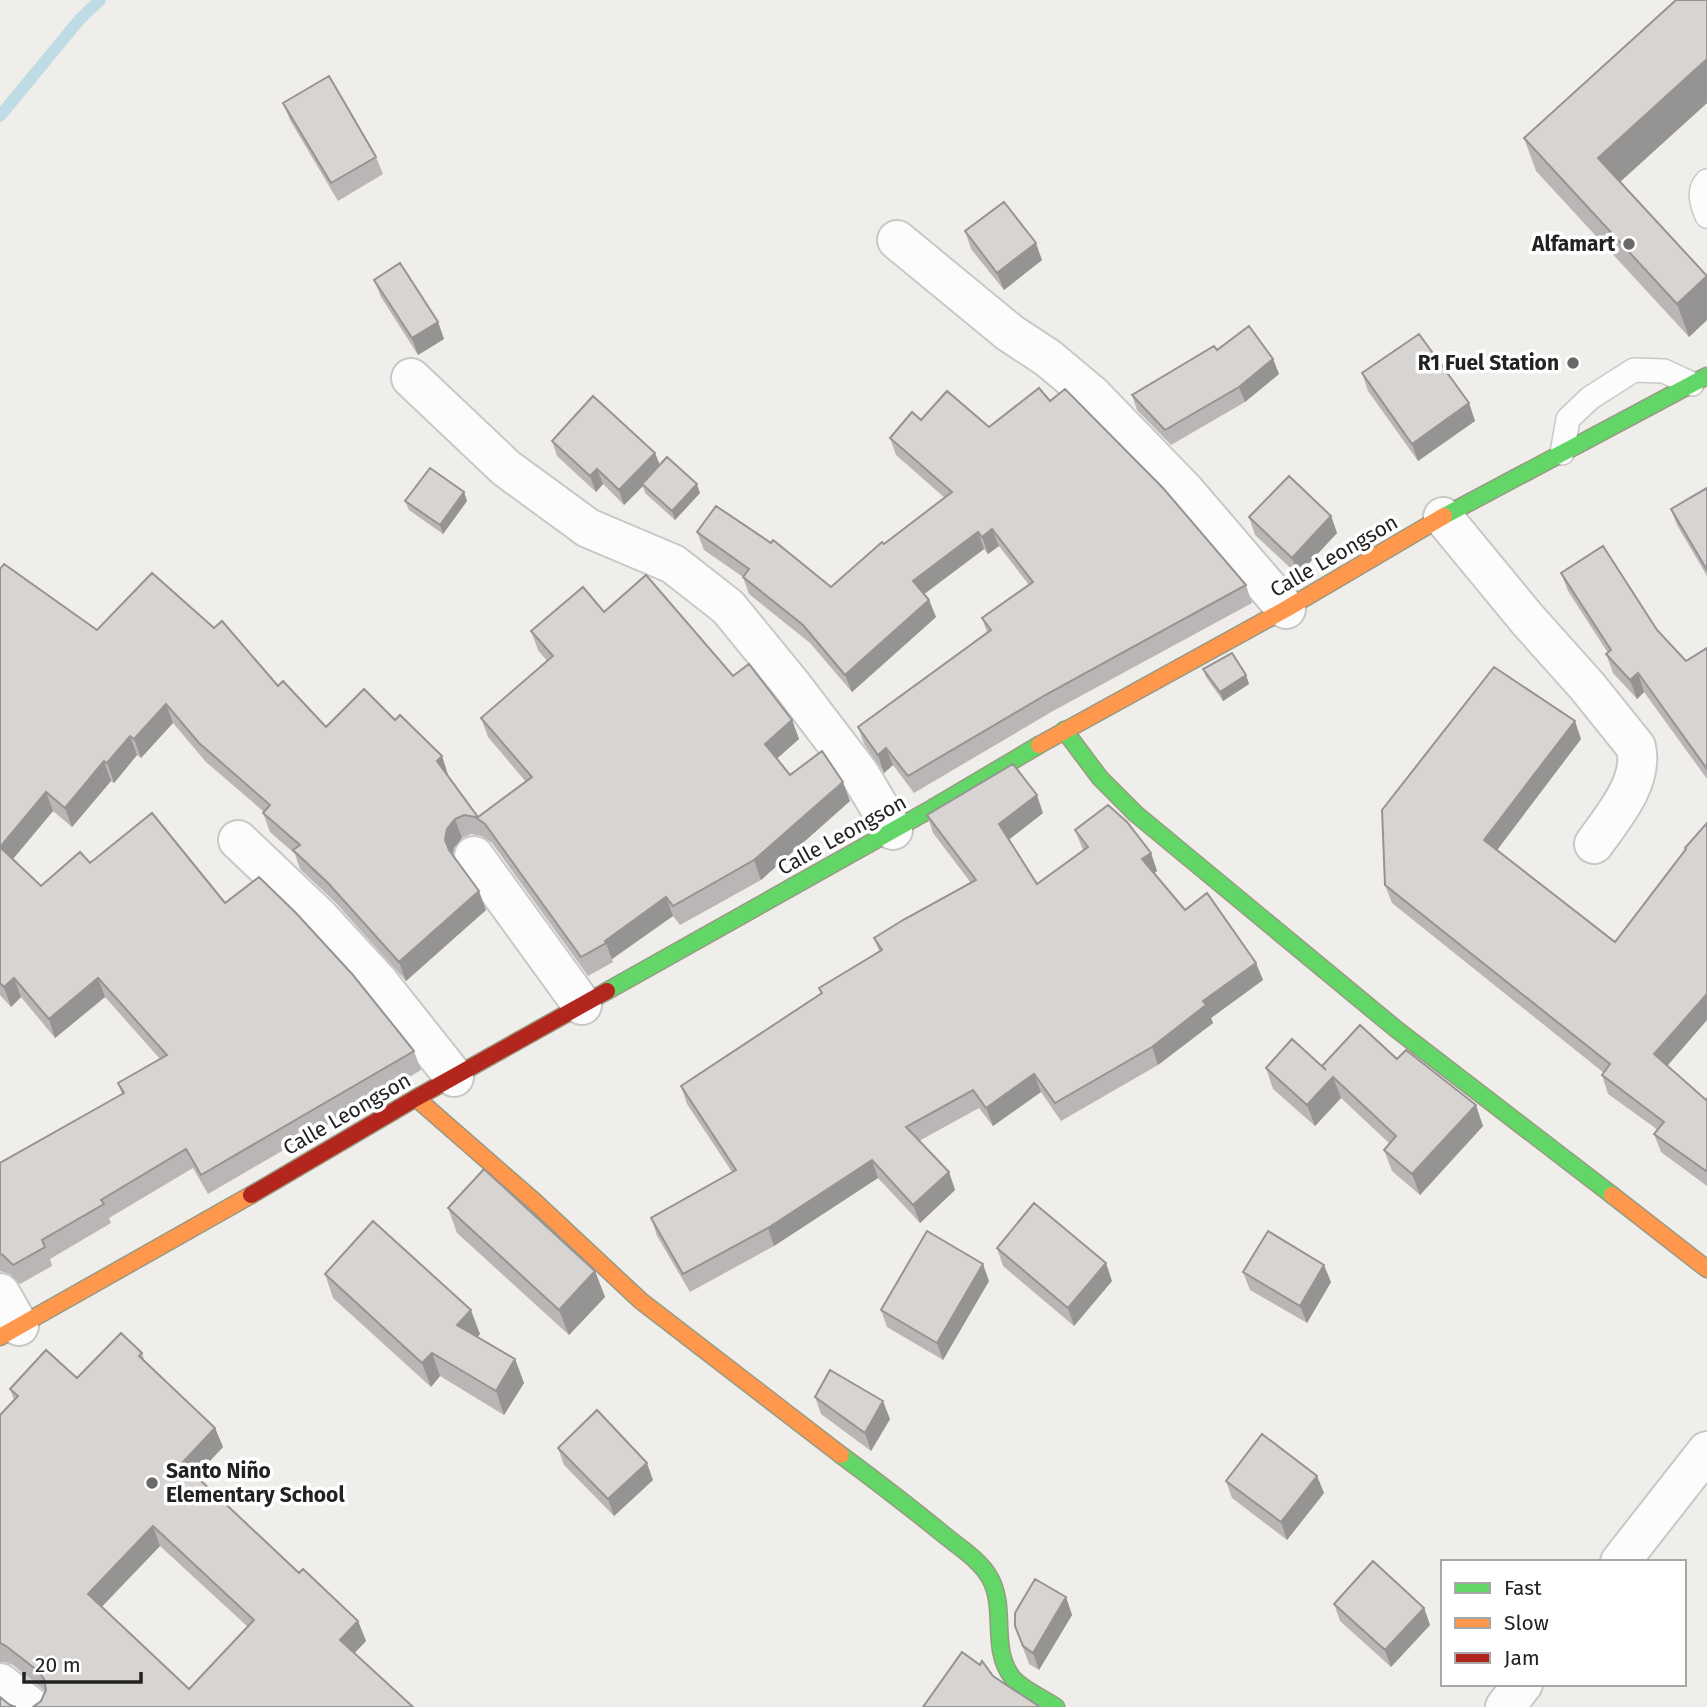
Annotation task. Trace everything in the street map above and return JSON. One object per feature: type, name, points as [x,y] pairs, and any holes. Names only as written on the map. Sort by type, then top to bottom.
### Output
[{"type":"main road","name":"Calle Leongson","points":[[10,1332],[1064,730],[1286,609],[1443,517],[1700,380]]},
{"type":"main road","points":[[1064,730],[1100,778],[1136,814],[1396,1029],[1707,1269]]},
{"type":"main road","points":[[416,1098],[534,1200],[641,1301],[787,1416],[888,1490],[976,1561],[990,1578],[998,1602],[1000,1647],[1005,1665],[1013,1679],[1056,1707]]},
{"type":"street","points":[[897,240],[1010,333],[1048,358],[1092,395],[1185,491],[1286,609]]},
{"type":"street","points":[[411,378],[506,468],[588,528],[673,565],[728,607],[859,774],[893,830]]},
{"type":"street","points":[[1443,517],[1636,747],[1638,768],[1634,780],[1617,812],[1594,844]]},
{"type":"street","points":[[238,840],[319,917],[369,971],[454,1077]]},
{"type":"street","points":[[474,856],[582,1004]]},
{"type":"street","points":[[0,1293],[10,1332]]},
{"type":"street","points":[[1622,1560],[1707,1451]]},
{"type":"street","points":[[0,1683],[31,1707]]},
{"type":"street","points":[[1505,1707],[1521,1686]]},
{"type":"lane","points":[[1707,181],[1703,184],[1701,201],[1707,216]]},
{"type":"lane","points":[[1562,453],[1568,419],[1590,398],[1634,370],[1664,371],[1700,380]]},
{"type":"building","points":[[1676,0],[1707,0],[1707,59],[1598,158],[1707,276],[1677,304],[1524,138]]},
{"type":"building","points":[[329,76],[376,157],[331,183],[283,103]]},
{"type":"building","points":[[1004,202],[1036,243],[997,273],[965,231]]},
{"type":"building","points":[[400,263],[438,322],[412,338],[374,280]]},
{"type":"building","points":[[1249,326],[1273,359],[1239,387],[1165,430],[1132,395],[1214,346],[1217,350]]},
{"type":"building","points":[[1419,334],[1469,403],[1412,444],[1362,373]]},
{"type":"building","points":[[1039,388],[1050,401],[1065,389],[1163,488],[1246,585],[1047,694],[908,776],[886,748],[878,755],[858,727],[991,630],[982,618],[1033,582],[992,529],[982,537],[978,532],[913,581],[929,600],[845,675],[803,625],[743,577],[749,569],[697,532],[716,506],[771,543],[773,540],[831,587],[882,542],[884,544],[952,492],[890,438],[912,412],[921,420],[947,391],[989,427]]},
{"type":"building","points":[[593,396],[655,453],[619,490],[597,469],[590,476],[552,441]]},
{"type":"building","points":[[667,457],[697,484],[672,511],[642,484]]},
{"type":"building","points":[[430,468],[464,492],[440,525],[405,501]]},
{"type":"building","points":[[1289,476],[1331,516],[1292,558],[1249,517]]},
{"type":"building","points":[[1707,488],[1707,570],[1671,509]]},
{"type":"building","points":[[1603,546],[1657,630],[1686,661],[1707,648],[1707,769],[1638,673],[1630,680],[1606,654],[1611,650],[1561,573]]},
{"type":"building","points":[[4,564],[97,630],[152,573],[214,628],[222,621],[278,686],[283,681],[326,727],[364,689],[395,720],[400,715],[442,756],[437,761],[478,817],[532,777],[481,718],[553,656],[531,631],[583,587],[604,612],[646,575],[733,676],[749,664],[792,720],[765,744],[790,775],[822,751],[843,782],[754,860],[673,906],[666,897],[605,941],[606,943],[581,957],[485,824],[475,817],[464,815],[455,819],[447,829],[445,840],[449,850],[479,891],[399,962],[328,883],[293,850],[300,845],[263,813],[270,805],[199,743],[166,704],[134,739],[130,736],[107,763],[104,761],[65,808],[46,792],[0,847],[0,569]]},
{"type":"building","points":[[1232,653],[1246,675],[1220,692],[1203,669]]},
{"type":"building","points":[[1494,667],[1575,721],[1484,840],[1615,942],[1685,848],[1707,823],[1707,994],[1654,1054],[1706,1100],[1707,1098],[1706,1171],[1654,1134],[1664,1122],[1602,1075],[1610,1064],[1385,885],[1382,810]]},
{"type":"building","points":[[1013,764],[1037,795],[999,824],[1037,884],[1088,847],[1075,830],[1108,805],[1127,822],[1151,853],[1142,859],[1185,910],[1207,893],[1256,963],[1203,1001],[1206,1005],[1152,1047],[1055,1103],[1034,1074],[986,1108],[973,1090],[906,1127],[949,1172],[913,1205],[872,1160],[768,1228],[683,1274],[651,1218],[736,1170],[681,1086],[822,993],[819,988],[882,950],[874,938],[976,880],[927,815]]},
{"type":"building","points":[[152,813],[225,903],[259,877],[353,975],[414,1051],[201,1175],[186,1149],[101,1200],[104,1204],[42,1240],[45,1247],[13,1265],[0,1254],[0,1163],[124,1093],[118,1083],[167,1055],[98,978],[49,1019],[14,978],[4,987],[0,983],[0,847],[41,886],[80,852],[90,863]]},
{"type":"building","points":[[1360,1025],[1397,1059],[1406,1050],[1476,1105],[1412,1174],[1384,1150],[1396,1136],[1333,1077],[1307,1105],[1266,1068],[1292,1039],[1326,1070],[1322,1066]]},
{"type":"building","points":[[484,1169],[595,1271],[559,1310],[448,1208]]},
{"type":"building","points":[[1034,1203],[1106,1263],[1068,1308],[997,1248]]},
{"type":"building","points":[[373,1221],[471,1310],[457,1325],[515,1359],[496,1391],[432,1353],[422,1363],[325,1274]]},
{"type":"building","points":[[927,1231],[983,1264],[937,1343],[881,1310]]},
{"type":"building","points":[[1268,1231],[1324,1265],[1300,1306],[1243,1272]]},
{"type":"building","name":"Santo Niño Elementary School","points":[[121,1333],[142,1353],[139,1356],[215,1428],[182,1463],[299,1573],[303,1569],[358,1621],[340,1640],[413,1707],[33,1707],[41,1701],[46,1690],[44,1679],[38,1671],[0,1643],[0,1415],[18,1396],[10,1389],[46,1350],[77,1378]],"holes":[[[153,1526],[254,1620],[189,1689],[88,1594]]]},
{"type":"building","points":[[830,1370],[883,1401],[865,1433],[815,1397]]},
{"type":"building","points":[[597,1410],[647,1463],[608,1499],[558,1448]]},
{"type":"building","points":[[1262,1434],[1317,1476],[1281,1522],[1226,1481]]},
{"type":"building","points":[[1373,1561],[1424,1608],[1385,1650],[1334,1604]]},
{"type":"building","points":[[1035,1579],[1066,1597],[1033,1653],[1023,1646],[1015,1626],[1015,1613]]},
{"type":"building","points":[[962,1652],[980,1665],[982,1661],[993,1676],[1040,1707],[923,1707]]},
{"type":"building","points":[[0,1697],[10,1705],[16,1707],[0,1707]]},
{"type":"waterway","points":[[0,116],[80,19],[100,0]]},
{"type":"traffic: fast","points":[[1444,516],[1707,376]]},
{"type":"traffic: fast","points":[[1064,730],[1100,778],[1136,814],[1396,1029],[1612,1195]]},
{"type":"traffic: fast","points":[[607,991],[931,809],[1039,745]]},
{"type":"traffic: fast","points":[[841,1455],[981,1565],[990,1578],[998,1602],[1000,1641],[1005,1666],[1021,1685],[1056,1707]]},
{"type":"traffic: slow","points":[[1039,745],[1286,609],[1444,516]]},
{"type":"traffic: slow","points":[[416,1098],[534,1201],[641,1301],[841,1455]]},
{"type":"traffic: slow","points":[[0,1337],[251,1195]]},
{"type":"traffic: slow","points":[[1612,1195],[1707,1269]]},
{"type":"traffic: jam","points":[[251,1195],[416,1098],[607,991]]},
{"type":"place","name":"Alfamart","points":[[1629,244]]},
{"type":"place","name":"R1 Fuel Station","points":[[1573,363]]},
{"type":"place","name":"Santo Niño Elementary School","points":[[152,1483]]}]
